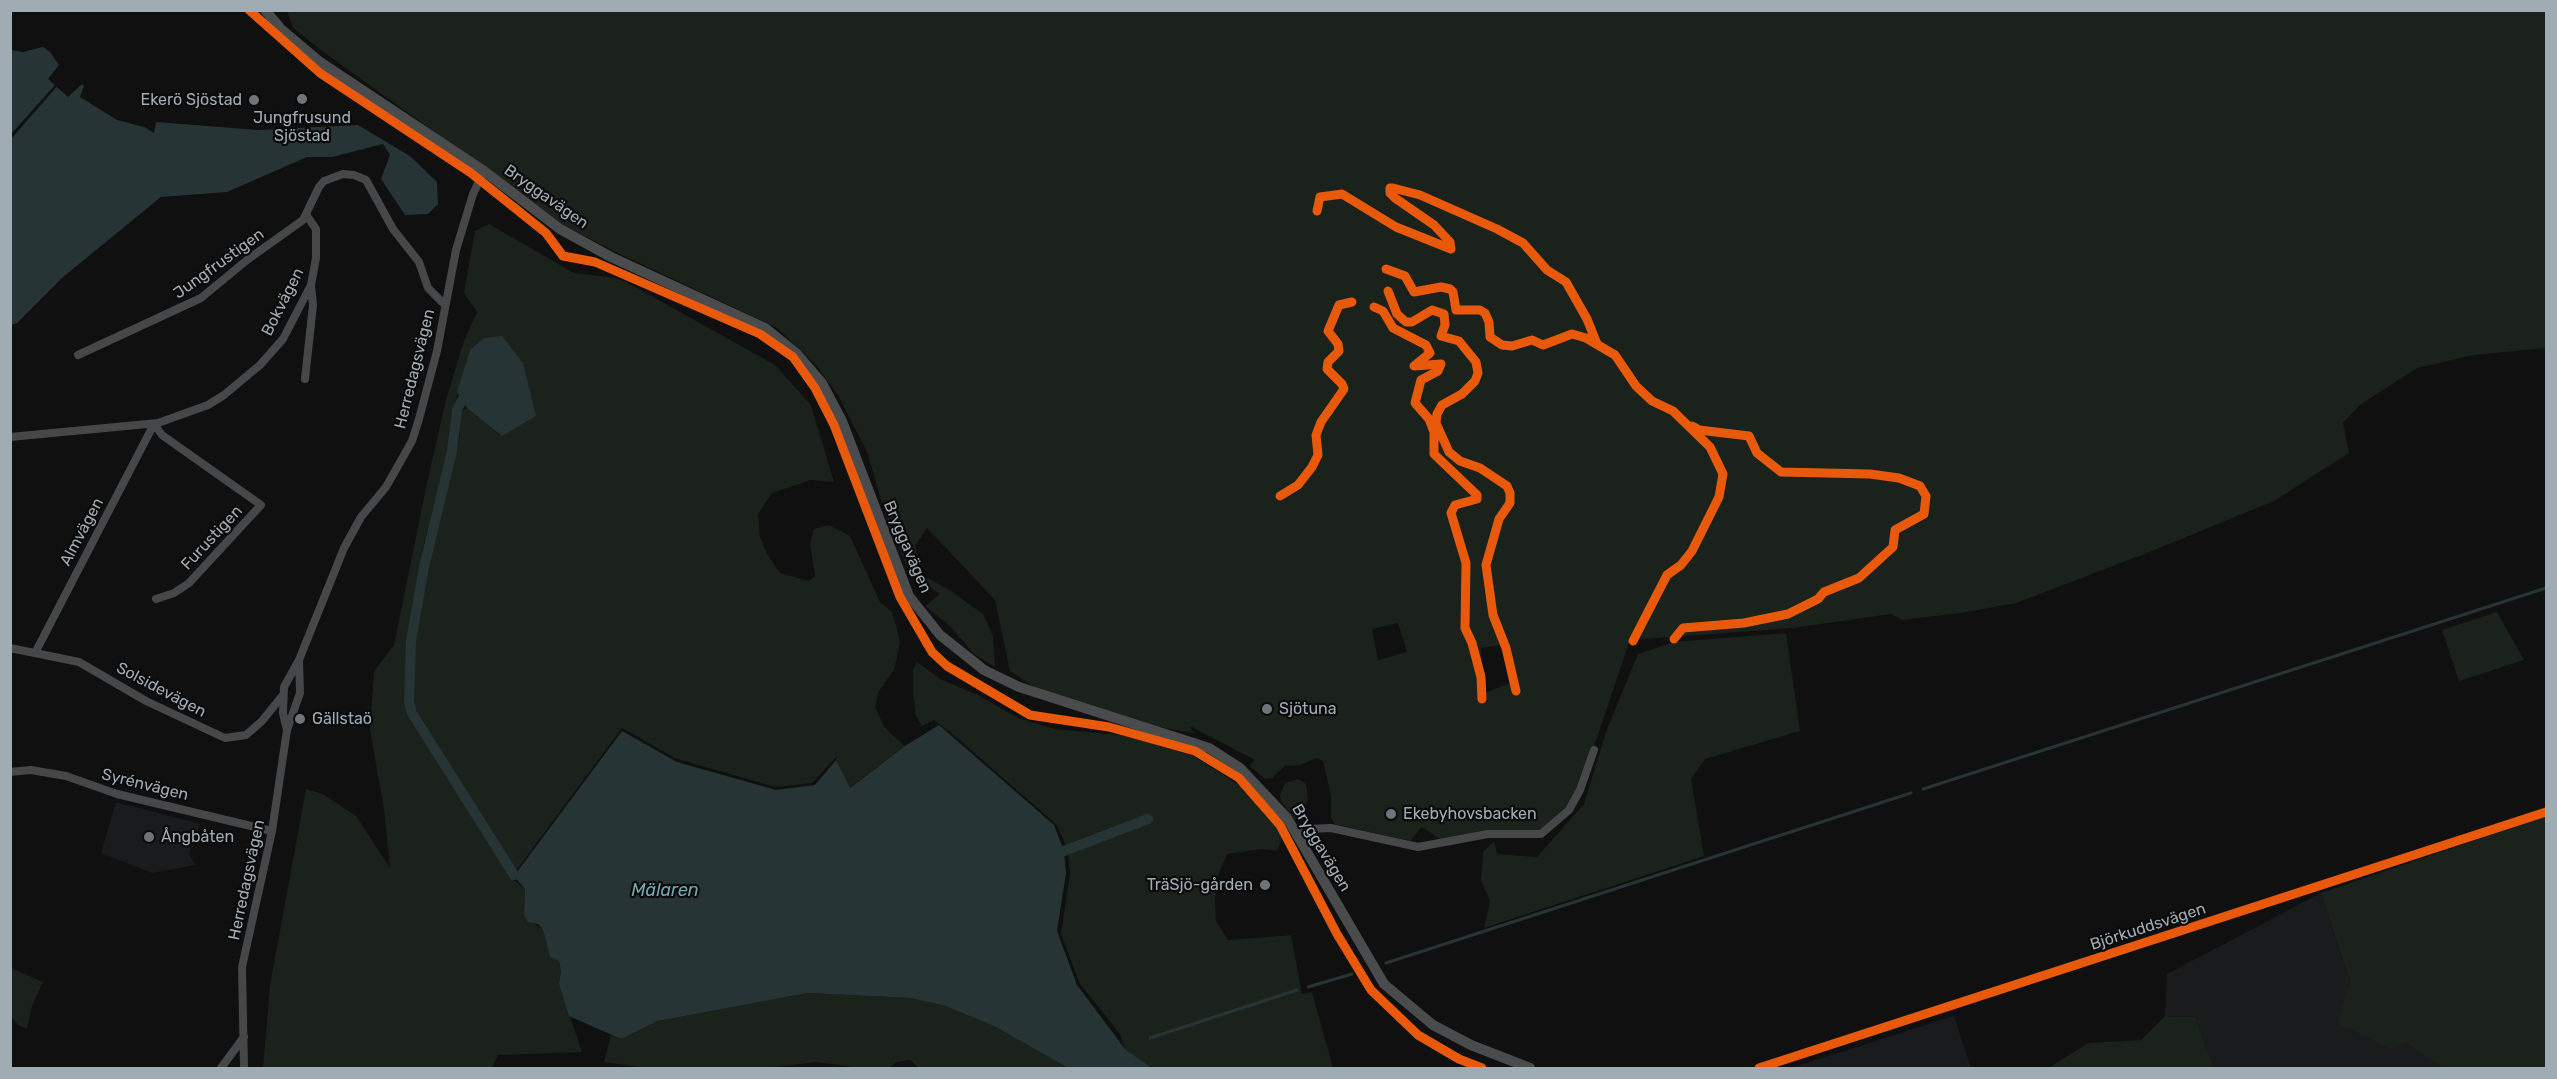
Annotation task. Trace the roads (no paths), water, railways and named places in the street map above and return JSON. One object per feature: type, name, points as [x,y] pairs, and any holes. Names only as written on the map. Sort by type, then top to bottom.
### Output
[{"type":"main road","name":"Bryggavägen","points":[[266,10],[281,29],[320,62],[484,171],[560,229],[611,257],[765,328],[797,354],[822,383],[842,421],[909,596],[940,635],[963,656],[1019,687],[1209,748],[1240,768],[1266,792],[1287,818],[1384,984],[1433,1025],[1471,1045],[1530,1068]]},
{"type":"street","name":"Herredagsvägen","points":[[287,730],[283,713],[283,695],[348,540],[361,517],[386,487],[412,441],[437,351],[445,304],[466,217],[484,171]]},
{"type":"street","points":[[307,216],[314,195],[324,181],[343,174],[354,175],[366,180],[393,229],[419,262],[428,288],[445,304]]},
{"type":"street","name":"Bokvägen","points":[[10,437],[154,424],[208,405],[242,382],[283,339],[311,285],[316,258],[316,229],[307,216]]},
{"type":"street","name":"Jungfrustigen","points":[[78,355],[189,305],[307,216]]},
{"type":"street","points":[[305,379],[312,305],[311,285]]},
{"type":"street","name":"Furustigen","points":[[154,424],[162,435],[261,505],[189,583],[174,593],[156,599]]},
{"type":"street","name":"Almvägen","points":[[34,653],[154,424]]},
{"type":"street","name":"Solsidevägen","points":[[10,648],[79,662],[146,700],[225,738],[246,735],[262,721],[283,695]]},
{"type":"street","name":"Herredagsvägen","points":[[244,1068],[242,967],[272,831],[287,730],[300,693],[299,660]]},
{"type":"street","points":[[1297,835],[1310,829],[1331,828],[1418,847],[1488,834],[1541,834],[1569,810],[1581,790],[1594,750]]},
{"type":"street","name":"Syrénvägen","points":[[10,772],[31,770],[66,776],[117,794],[272,831]]},
{"type":"street","name":"Björkuddsvägen","points":[[1759,1068],[2547,812]]},
{"type":"street","points":[[220,1068],[244,1037]]},
{"type":"water","points":[[43,47],[50,52],[59,65],[48,79],[68,97],[82,84],[84,86],[80,97],[117,120],[144,127],[154,133],[156,122],[258,130],[358,125],[410,156],[437,182],[438,204],[428,214],[405,215],[381,179],[390,155],[383,144],[332,157],[307,157],[227,192],[161,197],[63,277],[17,323],[11,325],[11,50],[23,52]]},
{"type":"water","points":[[502,336],[523,363],[536,416],[502,436],[467,408],[457,392],[470,350],[484,338]]},
{"type":"water","name":"Mälaren","points":[[939,725],[1054,825],[1064,851],[1066,873],[1057,931],[1077,985],[1125,1049],[1152,1068],[1068,1068],[994,1026],[945,1006],[911,998],[808,993],[658,1021],[621,1039],[569,1016],[559,984],[561,971],[559,961],[550,957],[543,930],[538,924],[528,922],[524,915],[525,889],[514,876],[622,731],[677,762],[776,790],[815,785],[836,760],[850,788],[905,746]]},
{"type":"waterway","points":[[462,400],[457,410],[452,451],[424,567],[411,641],[409,702],[412,713],[514,875]]},
{"type":"waterway","points":[[1923,789],[2546,588]]},
{"type":"waterway","points":[[1386,963],[1911,793]]},
{"type":"waterway","points":[[1064,851],[1148,819]]},
{"type":"waterway","points":[[1308,987],[1352,974]]},
{"type":"waterway","points":[[1150,1038],[1297,990]]},
{"type":"place","name":"Jungfrusund Sjöstad","points":[[302,99]]},
{"type":"place","name":"Ekerö Sjöstad","points":[[254,100]]},
{"type":"place","name":"Sjötuna","points":[[1267,709]]},
{"type":"place","name":"Gällstaö","points":[[300,719]]},
{"type":"place","name":"Ekebyhovsbacken","points":[[1391,814]]},
{"type":"place","name":"Ångbåten","points":[[149,837]]},
{"type":"place","name":"TräSjö-gården","points":[[1265,885]]}]
